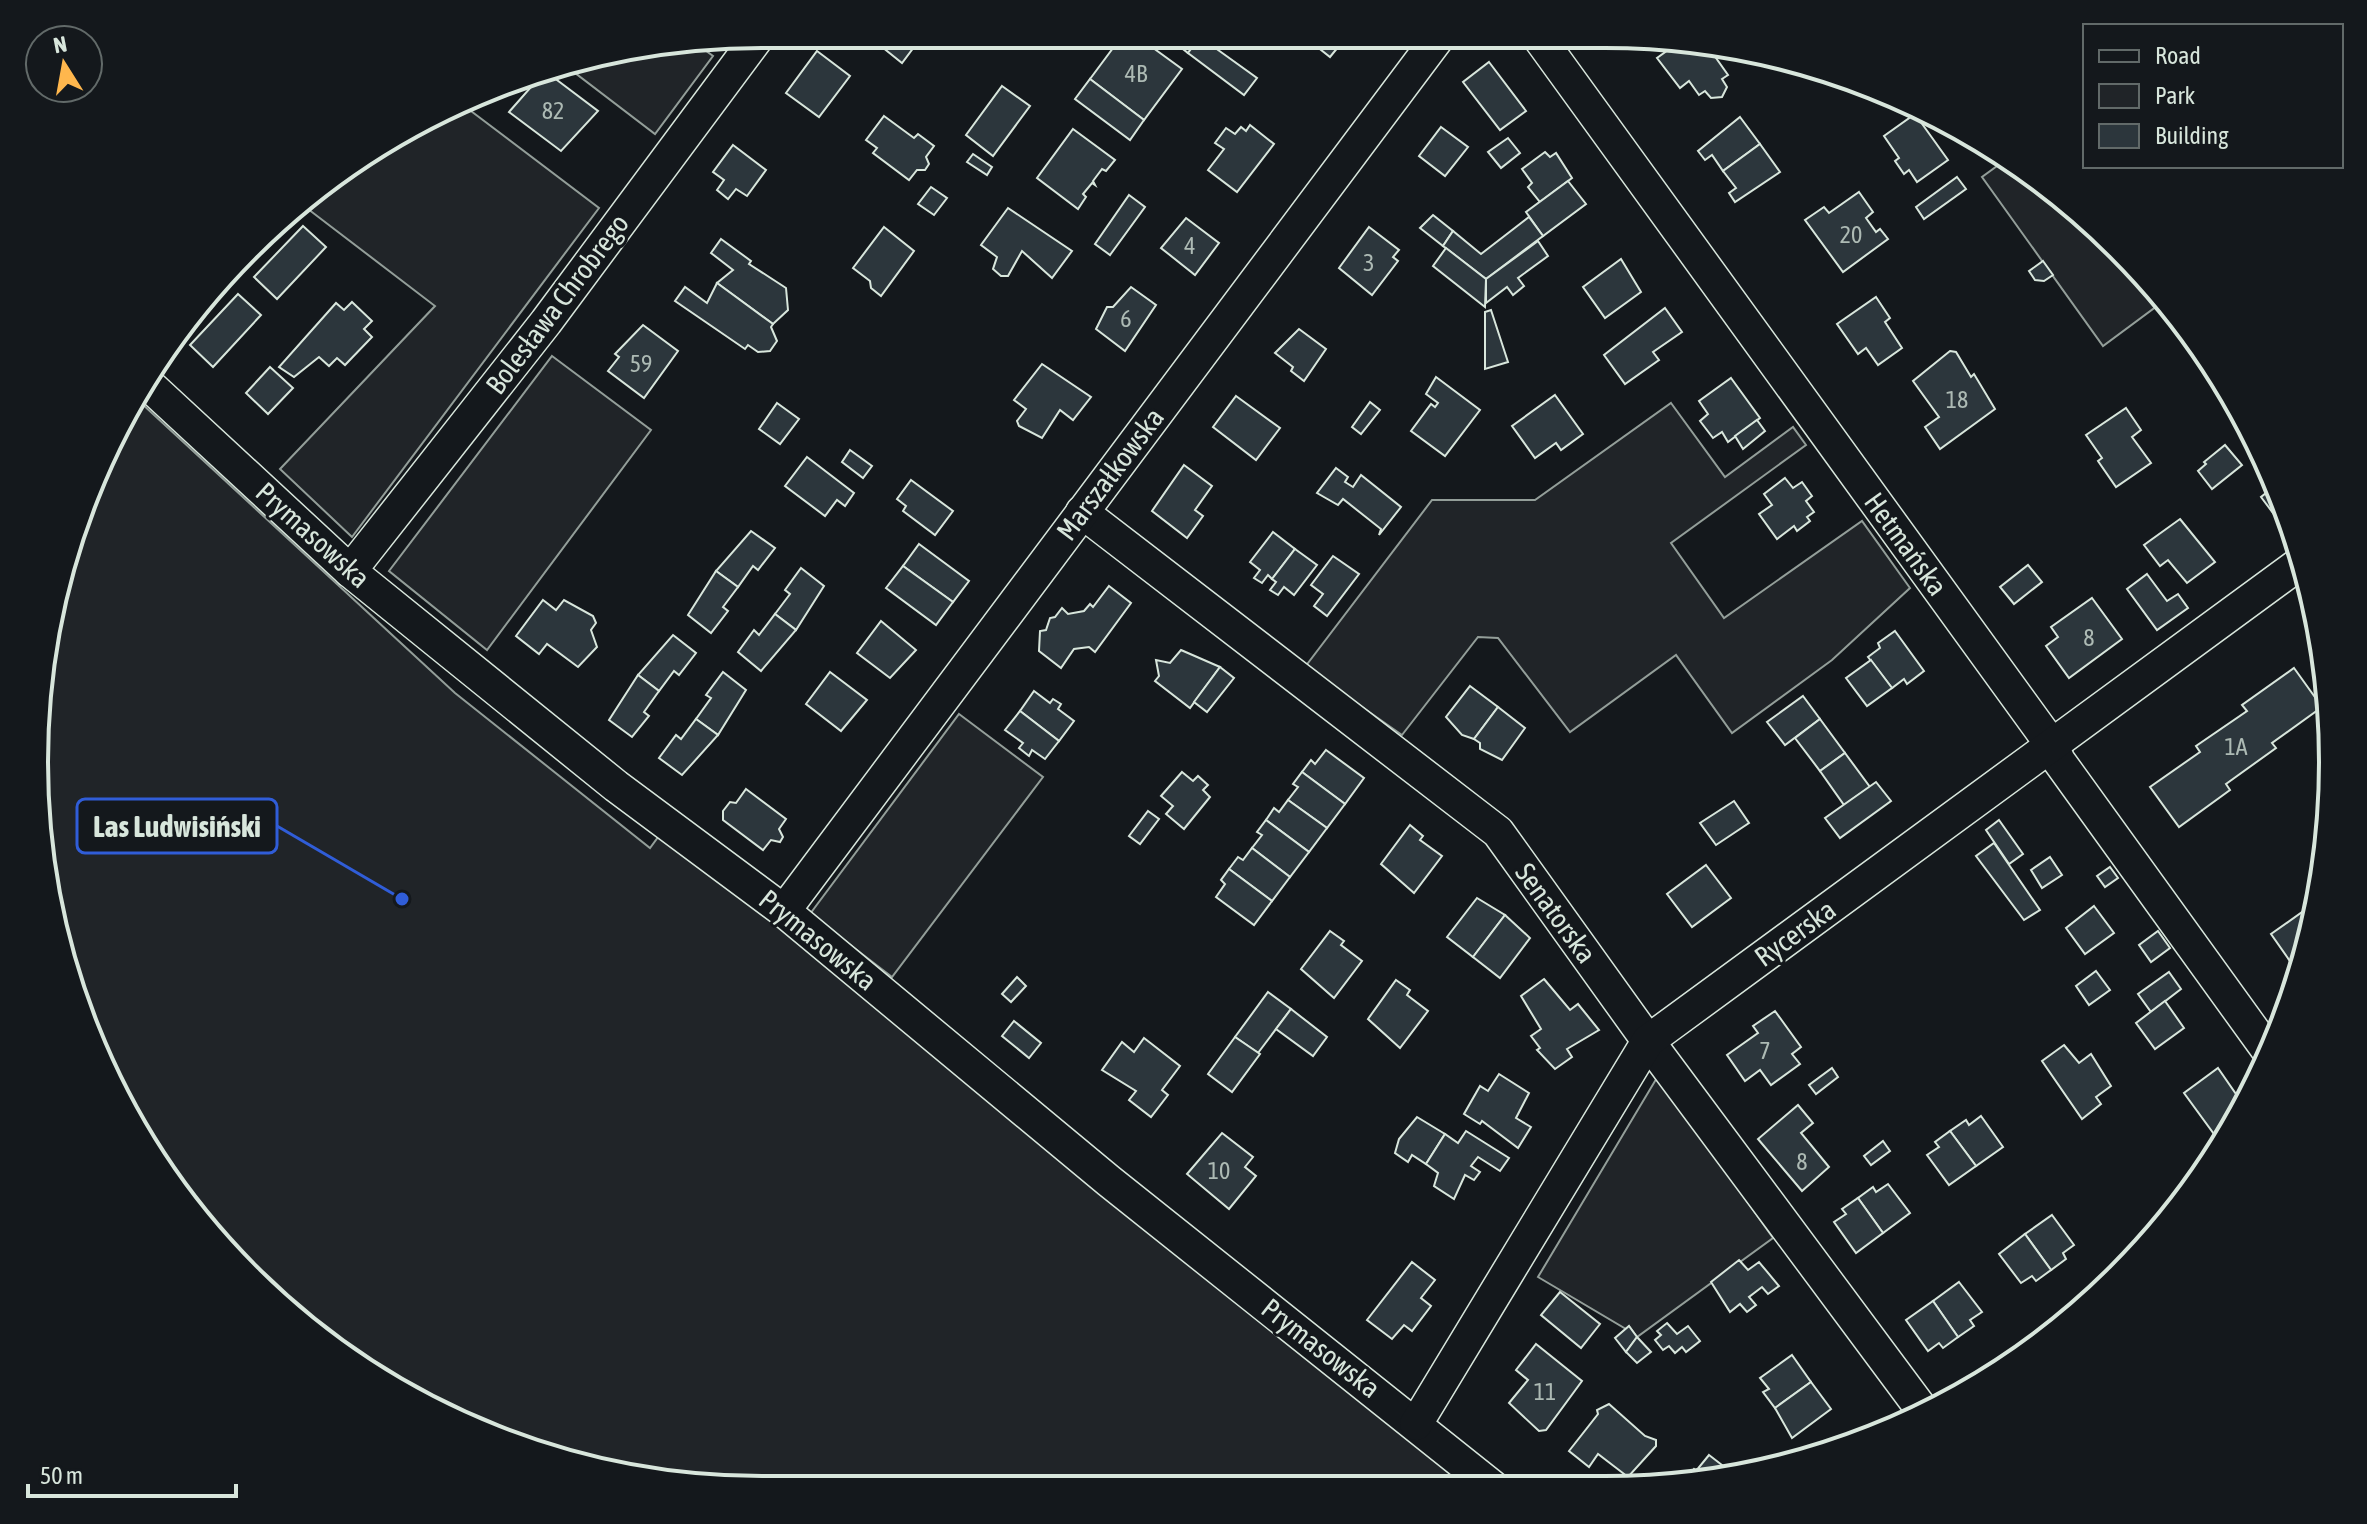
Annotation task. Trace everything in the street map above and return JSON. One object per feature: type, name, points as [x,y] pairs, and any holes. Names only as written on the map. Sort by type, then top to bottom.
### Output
[{"type":"street","name":"Marszałkowska","points":[[784,911],[1430,48]]},
{"type":"street","name":"Hetmańska","points":[[1547,48],[2051,744],[2059,761],[2262,1042]]},
{"type":"street","name":"Bolesława Chrobrego","points":[[350,571],[546,322],[749,49]]},
{"type":"street","name":"Prymasowska","points":[[154,389],[350,571],[616,786],[784,911],[1109,1181],[1479,1476]]},
{"type":"street","name":"Senatorska","points":[[1082,512],[1498,832],[1648,1041],[1918,1404]]},
{"type":"street","name":"Rycerska","points":[[1416,1424],[1648,1041],[2292,569]]},
{"type":"green space","points":[[706,51],[713,56],[655,134],[575,73],[669,54]]},
{"type":"green space","points":[[470,111],[599,208],[352,537],[280,469],[435,306],[309,210],[365,168]]},
{"type":"green space","points":[[1998,165],[2040,196],[2110,257],[2155,307],[2103,346],[1982,177]]},
{"type":"green space","points":[[552,356],[651,430],[487,650],[389,571]]},
{"type":"green space","points":[[1671,403],[1725,477],[1793,427],[1806,445],[1671,543],[1724,618],[1862,521],[1910,588],[1832,660],[1732,733],[1676,655],[1570,732],[1498,638],[1478,637],[1402,735],[1305,667],[1432,500],[1535,500]]},
{"type":"green space","points":[[144,405],[455,693],[650,848],[664,829],[1460,1476],[762,1476],[669,1470],[577,1452],[489,1422],[446,1402],[365,1356],[291,1299],[225,1233],[196,1197],[168,1159],[122,1078],[102,1035],[72,947],[54,855],[48,762],[54,669],[62,623],[72,577],[102,489]]},
{"type":"green space","points":[[959,714],[1043,777],[892,977],[810,914]]},
{"type":"green space","points":[[1658,1076],[1773,1238],[1637,1337],[1629,1326],[1626,1329],[1538,1277]]},
{"type":"building","points":[[883,48],[913,48],[902,63]]},
{"type":"building","points":[[1113,48],[1153,48],[1182,69],[1144,120],[1090,79]]},
{"type":"building","points":[[1192,48],[1215,48],[1257,78],[1244,95],[1188,53]]},
{"type":"building","points":[[1319,48],[1337,48],[1330,57]]},
{"type":"building","points":[[817,51],[850,76],[819,117],[786,93]]},
{"type":"building","points":[[1666,51],[1715,57],[1728,75],[1722,79],[1727,87],[1722,97],[1711,98],[1705,91],[1699,95],[1689,81],[1680,88],[1657,58]]},
{"type":"building","points":[[1489,62],[1526,111],[1500,130],[1463,82]]},
{"type":"building","points":[[555,79],[598,111],[561,151],[509,112],[532,86]]},
{"type":"building","points":[[1090,79],[1144,120],[1130,140],[1075,99]]},
{"type":"building","points":[[1002,86],[1030,106],[993,156],[966,135]]},
{"type":"building","points":[[884,116],[914,138],[918,134],[934,146],[926,157],[929,164],[925,170],[917,170],[909,180],[873,153],[877,148],[866,140]]},
{"type":"building","points":[[1740,117],[1760,144],[1723,171],[1712,155],[1705,160],[1698,151]]},
{"type":"building","points":[[1911,117],[1921,122],[1948,160],[1917,182],[1909,170],[1904,174],[1895,161],[1899,158],[1884,136]]},
{"type":"building","points":[[1250,125],[1274,144],[1237,192],[1208,170],[1224,149],[1215,143],[1226,128],[1235,134],[1241,127],[1246,131]]},
{"type":"building","points":[[1441,127],[1468,147],[1445,176],[1419,156]]},
{"type":"building","points":[[1073,129],[1115,160],[1106,171],[1102,169],[1093,181],[1095,185],[1092,183],[1083,194],[1086,197],[1078,209],[1037,178]]},
{"type":"building","points":[[1508,138],[1520,153],[1501,168],[1488,152]]},
{"type":"building","points":[[1760,144],[1780,172],[1735,202],[1729,193],[1736,188],[1723,171]]},
{"type":"building","points":[[733,145],[766,170],[747,196],[736,189],[728,199],[717,190],[724,180],[713,172]]},
{"type":"building","points":[[1545,152],[1550,157],[1556,153],[1572,178],[1540,202],[1528,187],[1532,183],[1522,169]]},
{"type":"building","points":[[973,154],[992,167],[987,175],[967,162]]},
{"type":"building","points":[[1957,177],[1966,189],[1924,219],[1916,207]]},
{"type":"building","points":[[1568,181],[1586,204],[1543,236],[1526,212]]},
{"type":"building","points":[[931,187],[947,198],[934,215],[918,204]]},
{"type":"building","points":[[1859,192],[1873,212],[1866,218],[1876,232],[1880,229],[1888,239],[1843,272],[1805,220],[1824,207],[1829,213]]},
{"type":"building","points":[[1129,195],[1145,207],[1110,255],[1095,244]]},
{"type":"building","points":[[1008,208],[1072,251],[1052,278],[1022,251],[1008,276],[1001,276],[993,269],[997,257],[981,245]]},
{"type":"building","points":[[1433,215],[1453,231],[1443,246],[1420,228]]},
{"type":"building","points":[[1529,217],[1543,236],[1486,279],[1443,246],[1453,231],[1481,254]]},
{"type":"building","points":[[1186,218],[1219,243],[1195,275],[1161,248]]},
{"type":"building","points":[[303,226],[326,247],[277,299],[254,277]]},
{"type":"building","points":[[884,227],[914,251],[881,296],[871,288],[870,281],[853,268]]},
{"type":"building","points":[[1369,227],[1399,250],[1393,257],[1398,261],[1372,295],[1339,268]]},
{"type":"building","points":[[721,239],[751,261],[749,264],[786,288],[788,310],[773,324],[717,283],[733,270],[711,253]]},
{"type":"building","points":[[1538,241],[1548,256],[1518,278],[1524,286],[1513,295],[1507,287],[1486,303],[1486,279]]},
{"type":"building","points":[[1446,248],[1486,279],[1485,307],[1433,266]]},
{"type":"building","points":[[1621,259],[1641,292],[1605,318],[1583,287]]},
{"type":"building","points":[[2043,261],[2053,275],[2044,281],[2035,280],[2029,271]]},
{"type":"building","points":[[717,283],[773,324],[771,327],[777,341],[770,351],[758,352],[748,345],[745,349],[675,301],[685,287],[707,303]]},
{"type":"building","points":[[1131,287],[1156,305],[1125,351],[1096,329],[1107,307],[1113,307]]},
{"type":"building","points":[[238,294],[261,315],[213,367],[190,345]]},
{"type":"building","points":[[1876,297],[1890,318],[1885,322],[1902,348],[1878,365],[1866,348],[1858,354],[1837,324]]},
{"type":"building","points":[[352,302],[372,321],[364,329],[372,337],[345,365],[337,358],[329,366],[319,357],[294,377],[279,367],[336,303],[344,310]]},
{"type":"building","points":[[1665,308],[1682,332],[1653,352],[1659,360],[1625,384],[1604,355]]},
{"type":"building","points":[[1491,310],[1508,362],[1485,369],[1485,312]]},
{"type":"building","points":[[643,325],[678,351],[644,398],[608,371],[619,357],[615,354]]},
{"type":"building","points":[[1299,329],[1326,349],[1304,381],[1291,371],[1293,367],[1275,353]]},
{"type":"building","points":[[1950,351],[1956,352],[1971,377],[1974,374],[1995,409],[1940,449],[1925,427],[1939,417],[1913,381]]},
{"type":"building","points":[[1042,364],[1091,397],[1073,420],[1060,410],[1042,438],[1019,426],[1017,421],[1026,409],[1014,400]]},
{"type":"building","points":[[270,367],[293,388],[268,414],[246,393]]},
{"type":"building","points":[[1436,377],[1480,410],[1445,456],[1411,431],[1431,404],[1435,407],[1438,403],[1426,394]]},
{"type":"building","points":[[1731,378],[1760,418],[1728,442],[1722,432],[1713,438],[1700,421],[1708,414],[1699,401]]},
{"type":"building","points":[[1555,395],[1583,434],[1561,450],[1556,443],[1535,458],[1512,426]]},
{"type":"building","points":[[1236,396],[1280,428],[1256,460],[1213,427]]},
{"type":"building","points":[[1370,402],[1380,410],[1361,434],[1352,427]]},
{"type":"building","points":[[777,403],[799,419],[780,444],[759,429]]},
{"type":"building","points":[[2126,408],[2141,430],[2132,437],[2151,463],[2116,487],[2098,461],[2102,458],[2086,435]]},
{"type":"building","points":[[1757,420],[1765,431],[1743,449],[1735,436]]},
{"type":"building","points":[[2225,445],[2242,465],[2212,489],[2198,471]]},
{"type":"building","points":[[850,450],[872,466],[863,478],[842,462]]},
{"type":"building","points":[[807,457],[854,493],[845,506],[837,500],[825,516],[785,486]]},
{"type":"building","points":[[1184,465],[1212,486],[1195,510],[1203,516],[1187,538],[1152,511]]},
{"type":"building","points":[[1336,468],[1348,477],[1345,482],[1353,487],[1361,475],[1401,507],[1379,535],[1381,529],[1343,499],[1338,505],[1317,493]]},
{"type":"building","points":[[1785,478],[1793,488],[1802,482],[1812,496],[1806,501],[1814,512],[1807,517],[1810,521],[1797,531],[1794,526],[1777,539],[1759,514],[1772,505],[1764,494]]},
{"type":"building","points":[[911,480],[953,511],[935,535],[903,511],[906,506],[897,499]]},
{"type":"building","points":[[2266,493],[2275,515],[2261,497]]},
{"type":"building","points":[[2180,519],[2215,562],[2187,583],[2168,560],[2160,566],[2144,545]]},
{"type":"building","points":[[751,531],[775,548],[758,570],[753,566],[738,587],[716,571]]},
{"type":"building","points":[[1273,532],[1295,549],[1272,579],[1268,575],[1262,583],[1254,578],[1260,570],[1250,562]]},
{"type":"building","points":[[919,544],[969,581],[953,602],[903,566]]},
{"type":"building","points":[[1295,549],[1317,565],[1294,595],[1284,587],[1278,595],[1270,590],[1276,582],[1272,579]]},
{"type":"building","points":[[1333,556],[1359,574],[1327,616],[1314,606],[1323,594],[1311,585]]},
{"type":"building","points":[[2028,565],[2042,582],[2014,604],[2000,587]]},
{"type":"building","points":[[903,566],[953,602],[936,625],[886,588]]},
{"type":"building","points":[[801,568],[824,586],[796,630],[775,614],[790,594],[785,590]]},
{"type":"building","points":[[716,571],[738,587],[723,607],[728,611],[711,633],[688,615]]},
{"type":"building","points":[[2147,574],[2167,601],[2178,594],[2188,608],[2157,630],[2127,589]]},
{"type":"building","points":[[1109,586],[1131,603],[1095,652],[1089,647],[1074,649],[1061,668],[1039,651],[1040,631],[1046,630],[1050,618],[1055,617],[1062,608],[1068,614],[1084,611],[1090,604],[1093,607]]},
{"type":"building","points":[[2092,598],[2122,639],[2069,678],[2046,646],[2058,637],[2051,627]]},
{"type":"building","points":[[543,600],[556,610],[564,600],[593,616],[596,623],[591,630],[597,647],[578,667],[547,644],[539,654],[516,636]]},
{"type":"building","points":[[775,614],[796,630],[761,671],[738,652],[754,630],[759,635]]},
{"type":"building","points":[[881,621],[916,650],[890,678],[857,653]]},
{"type":"building","points":[[1895,631],[1924,671],[1907,684],[1904,679],[1892,688],[1868,657],[1880,648],[1878,643]]},
{"type":"building","points":[[673,635],[696,653],[679,675],[674,671],[659,691],[638,675]]},
{"type":"building","points":[[1181,650],[1220,667],[1190,708],[1155,681],[1159,676],[1156,660],[1170,663]]},
{"type":"building","points":[[1871,660],[1892,688],[1867,706],[1846,678]]},
{"type":"building","points":[[1220,667],[1234,678],[1207,712],[1194,702]]},
{"type":"building","points":[[2294,668],[2316,698],[2317,711],[2272,743],[2276,748],[2226,784],[2230,790],[2179,827],[2150,787],[2200,752],[2196,746],[2247,711],[2242,705]]},
{"type":"building","points":[[723,672],[746,690],[718,735],[696,719],[711,698],[706,695]]},
{"type":"building","points":[[830,672],[867,700],[841,731],[806,704]]},
{"type":"building","points":[[638,675],[659,691],[644,712],[649,716],[632,737],[609,720]]},
{"type":"building","points":[[1470,686],[1498,707],[1474,739],[1462,735],[1446,717]]},
{"type":"building","points":[[1034,691],[1050,703],[1053,699],[1061,704],[1058,709],[1074,721],[1059,741],[1020,711]]},
{"type":"building","points":[[1803,696],[1820,719],[1785,745],[1767,722]]},
{"type":"building","points":[[1498,707],[1525,728],[1502,760],[1480,749],[1480,743],[1474,739]]},
{"type":"building","points":[[1020,711],[1059,741],[1045,759],[1032,750],[1029,756],[1019,748],[1023,743],[1005,730]]},
{"type":"building","points":[[696,719],[718,735],[682,775],[659,758],[676,735],[681,739]]},
{"type":"building","points":[[1820,719],[1845,753],[1820,771],[1795,738]]},
{"type":"building","points":[[1326,750],[1364,778],[1345,804],[1302,772],[1311,760],[1315,764]]},
{"type":"building","points":[[1845,753],[1870,787],[1844,805],[1820,771]]},
{"type":"building","points":[[1182,772],[1193,781],[1198,776],[1208,785],[1203,790],[1210,797],[1184,829],[1166,814],[1173,806],[1161,796]]},
{"type":"building","points":[[1302,772],[1345,804],[1327,828],[1288,800],[1298,787],[1293,784]]},
{"type":"building","points":[[1876,782],[1891,801],[1840,838],[1825,818]]},
{"type":"building","points":[[746,789],[786,819],[779,829],[783,837],[780,842],[771,840],[763,850],[723,820],[723,811],[730,802],[736,803]]},
{"type":"building","points":[[1288,800],[1327,828],[1309,852],[1266,820],[1274,808],[1279,812]]},
{"type":"building","points":[[1734,801],[1749,823],[1716,845],[1700,823]]},
{"type":"building","points":[[1148,811],[1159,819],[1140,844],[1129,836]]},
{"type":"building","points":[[1266,820],[1309,852],[1290,877],[1252,848],[1262,835],[1257,832]]},
{"type":"building","points":[[1999,820],[2023,854],[2009,864],[1986,830]]},
{"type":"building","points":[[1410,825],[1423,836],[1420,840],[1442,856],[1414,893],[1381,864]]},
{"type":"building","points":[[1994,843],[2040,910],[2024,920],[1976,856]]},
{"type":"building","points":[[1252,848],[1290,877],[1272,901],[1229,869],[1238,857],[1243,860]]},
{"type":"building","points":[[2050,857],[2062,875],[2042,888],[2031,870]]},
{"type":"building","points":[[1706,865],[1731,898],[1692,927],[1667,894]]},
{"type":"building","points":[[2110,867],[2118,878],[2105,887],[2097,876]]},
{"type":"building","points":[[1229,869],[1272,901],[1254,925],[1216,897],[1225,884],[1221,880]]},
{"type":"building","points":[[1477,898],[1505,915],[1473,957],[1447,937]]},
{"type":"building","points":[[2094,906],[2114,933],[2085,954],[2066,928]]},
{"type":"building","points":[[2303,912],[2290,962],[2271,934]]},
{"type":"building","points":[[1505,915],[1530,938],[1500,978],[1473,957]]},
{"type":"building","points":[[1330,931],[1344,941],[1341,945],[1362,961],[1334,998],[1301,969]]},
{"type":"building","points":[[2158,931],[2170,948],[2151,962],[2139,945]]},
{"type":"building","points":[[2096,971],[2110,990],[2089,1005],[2076,986]]},
{"type":"building","points":[[2169,972],[2181,989],[2151,1012],[2138,994]]},
{"type":"building","points":[[1017,977],[1026,986],[1011,1002],[1002,994]]},
{"type":"building","points":[[1544,979],[1570,1010],[1578,1004],[1599,1030],[1567,1049],[1572,1057],[1555,1069],[1537,1050],[1540,1048],[1531,1036],[1541,1029],[1521,996]]},
{"type":"building","points":[[1396,980],[1410,990],[1407,995],[1428,1011],[1400,1048],[1368,1019]]},
{"type":"building","points":[[1268,992],[1291,1009],[1258,1053],[1235,1037]]},
{"type":"building","points":[[2165,1001],[2184,1028],[2155,1049],[2136,1023]]},
{"type":"building","points":[[1291,1009],[1327,1037],[1313,1056],[1276,1029]]},
{"type":"building","points":[[1775,1011],[1801,1047],[1792,1054],[1800,1064],[1771,1085],[1760,1070],[1745,1081],[1727,1055],[1758,1033],[1753,1026]]},
{"type":"building","points":[[1014,1021],[1041,1043],[1029,1058],[1002,1036]]},
{"type":"building","points":[[1235,1037],[1260,1054],[1232,1092],[1208,1074]]},
{"type":"building","points":[[1144,1038],[1180,1066],[1162,1090],[1168,1095],[1151,1117],[1129,1100],[1136,1091],[1102,1070],[1122,1042],[1134,1052]]},
{"type":"building","points":[[2064,1045],[2079,1063],[2091,1054],[2111,1086],[2096,1097],[2101,1104],[2082,1119],[2042,1061]]},
{"type":"building","points":[[1832,1068],[1838,1077],[1816,1094],[1809,1085]]},
{"type":"building","points":[[2218,1068],[2237,1093],[2214,1134],[2184,1093]]},
{"type":"building","points":[[1499,1074],[1529,1093],[1516,1118],[1531,1127],[1518,1148],[1482,1121],[1480,1124],[1464,1114],[1480,1086],[1488,1091]]},
{"type":"building","points":[[1798,1105],[1813,1123],[1801,1133],[1829,1167],[1802,1191],[1758,1139]]},
{"type":"building","points":[[1981,1116],[2003,1147],[1976,1166],[1950,1131],[1966,1120],[1969,1125]]},
{"type":"building","points":[[1417,1117],[1445,1134],[1426,1164],[1412,1155],[1408,1162],[1395,1153],[1399,1139]]},
{"type":"building","points":[[1466,1131],[1509,1158],[1500,1171],[1478,1157],[1471,1166],[1480,1172],[1474,1180],[1465,1175],[1454,1199],[1434,1186],[1438,1173],[1426,1164],[1445,1134],[1458,1143]]},
{"type":"building","points":[[1950,1131],[1976,1166],[1949,1185],[1927,1155],[1939,1147],[1935,1142]]},
{"type":"building","points":[[1222,1133],[1253,1157],[1245,1167],[1256,1176],[1229,1209],[1187,1174]]},
{"type":"building","points":[[1883,1141],[1890,1151],[1871,1165],[1864,1156]]},
{"type":"building","points":[[1888,1184],[1910,1213],[1883,1233],[1858,1198],[1873,1187],[1876,1192]]},
{"type":"building","points":[[1858,1198],[1883,1233],[1856,1253],[1834,1222],[1846,1214],[1842,1209]]},
{"type":"building","points":[[2052,1215],[2074,1245],[2063,1253],[2066,1259],[2051,1270],[2025,1234]]},
{"type":"building","points":[[2025,1234],[2051,1270],[2036,1281],[2032,1276],[2021,1283],[1999,1254]]},
{"type":"building","points":[[1739,1260],[1748,1270],[1759,1262],[1779,1286],[1768,1294],[1762,1287],[1749,1297],[1756,1305],[1747,1312],[1740,1304],[1730,1312],[1711,1282]]},
{"type":"building","points":[[1412,1262],[1435,1280],[1421,1298],[1431,1306],[1412,1331],[1404,1325],[1392,1339],[1367,1320]]},
{"type":"building","points":[[1959,1282],[1982,1312],[1970,1320],[1974,1326],[1958,1337],[1933,1301]]},
{"type":"building","points":[[1560,1292],[1600,1324],[1581,1348],[1541,1315]]},
{"type":"building","points":[[1933,1301],[1958,1337],[1943,1348],[1939,1343],[1928,1351],[1906,1320]]},
{"type":"building","points":[[1667,1323],[1677,1334],[1688,1326],[1700,1341],[1686,1352],[1682,1347],[1675,1353],[1669,1346],[1663,1350],[1655,1340],[1661,1335],[1657,1331]]},
{"type":"building","points":[[1629,1326],[1637,1337],[1626,1352],[1615,1338]]},
{"type":"building","points":[[1637,1337],[1651,1352],[1637,1363],[1626,1352]]},
{"type":"building","points":[[1536,1344],[1582,1381],[1546,1430],[1539,1431],[1509,1403],[1528,1380],[1516,1370]]},
{"type":"building","points":[[1792,1355],[1811,1382],[1775,1408],[1763,1392],[1769,1389],[1760,1378]]},
{"type":"building","points":[[1811,1382],[1831,1409],[1792,1438],[1775,1408]]},
{"type":"building","points":[[1609,1404],[1645,1436],[1656,1440],[1656,1446],[1630,1475],[1626,1475],[1598,1454],[1589,1467],[1569,1451],[1598,1414],[1597,1410]]},
{"type":"building","points":[[1709,1455],[1723,1466],[1698,1470]]},
{"type":"place","name":"Las Ludwisiński","points":[[402,899]]}]
